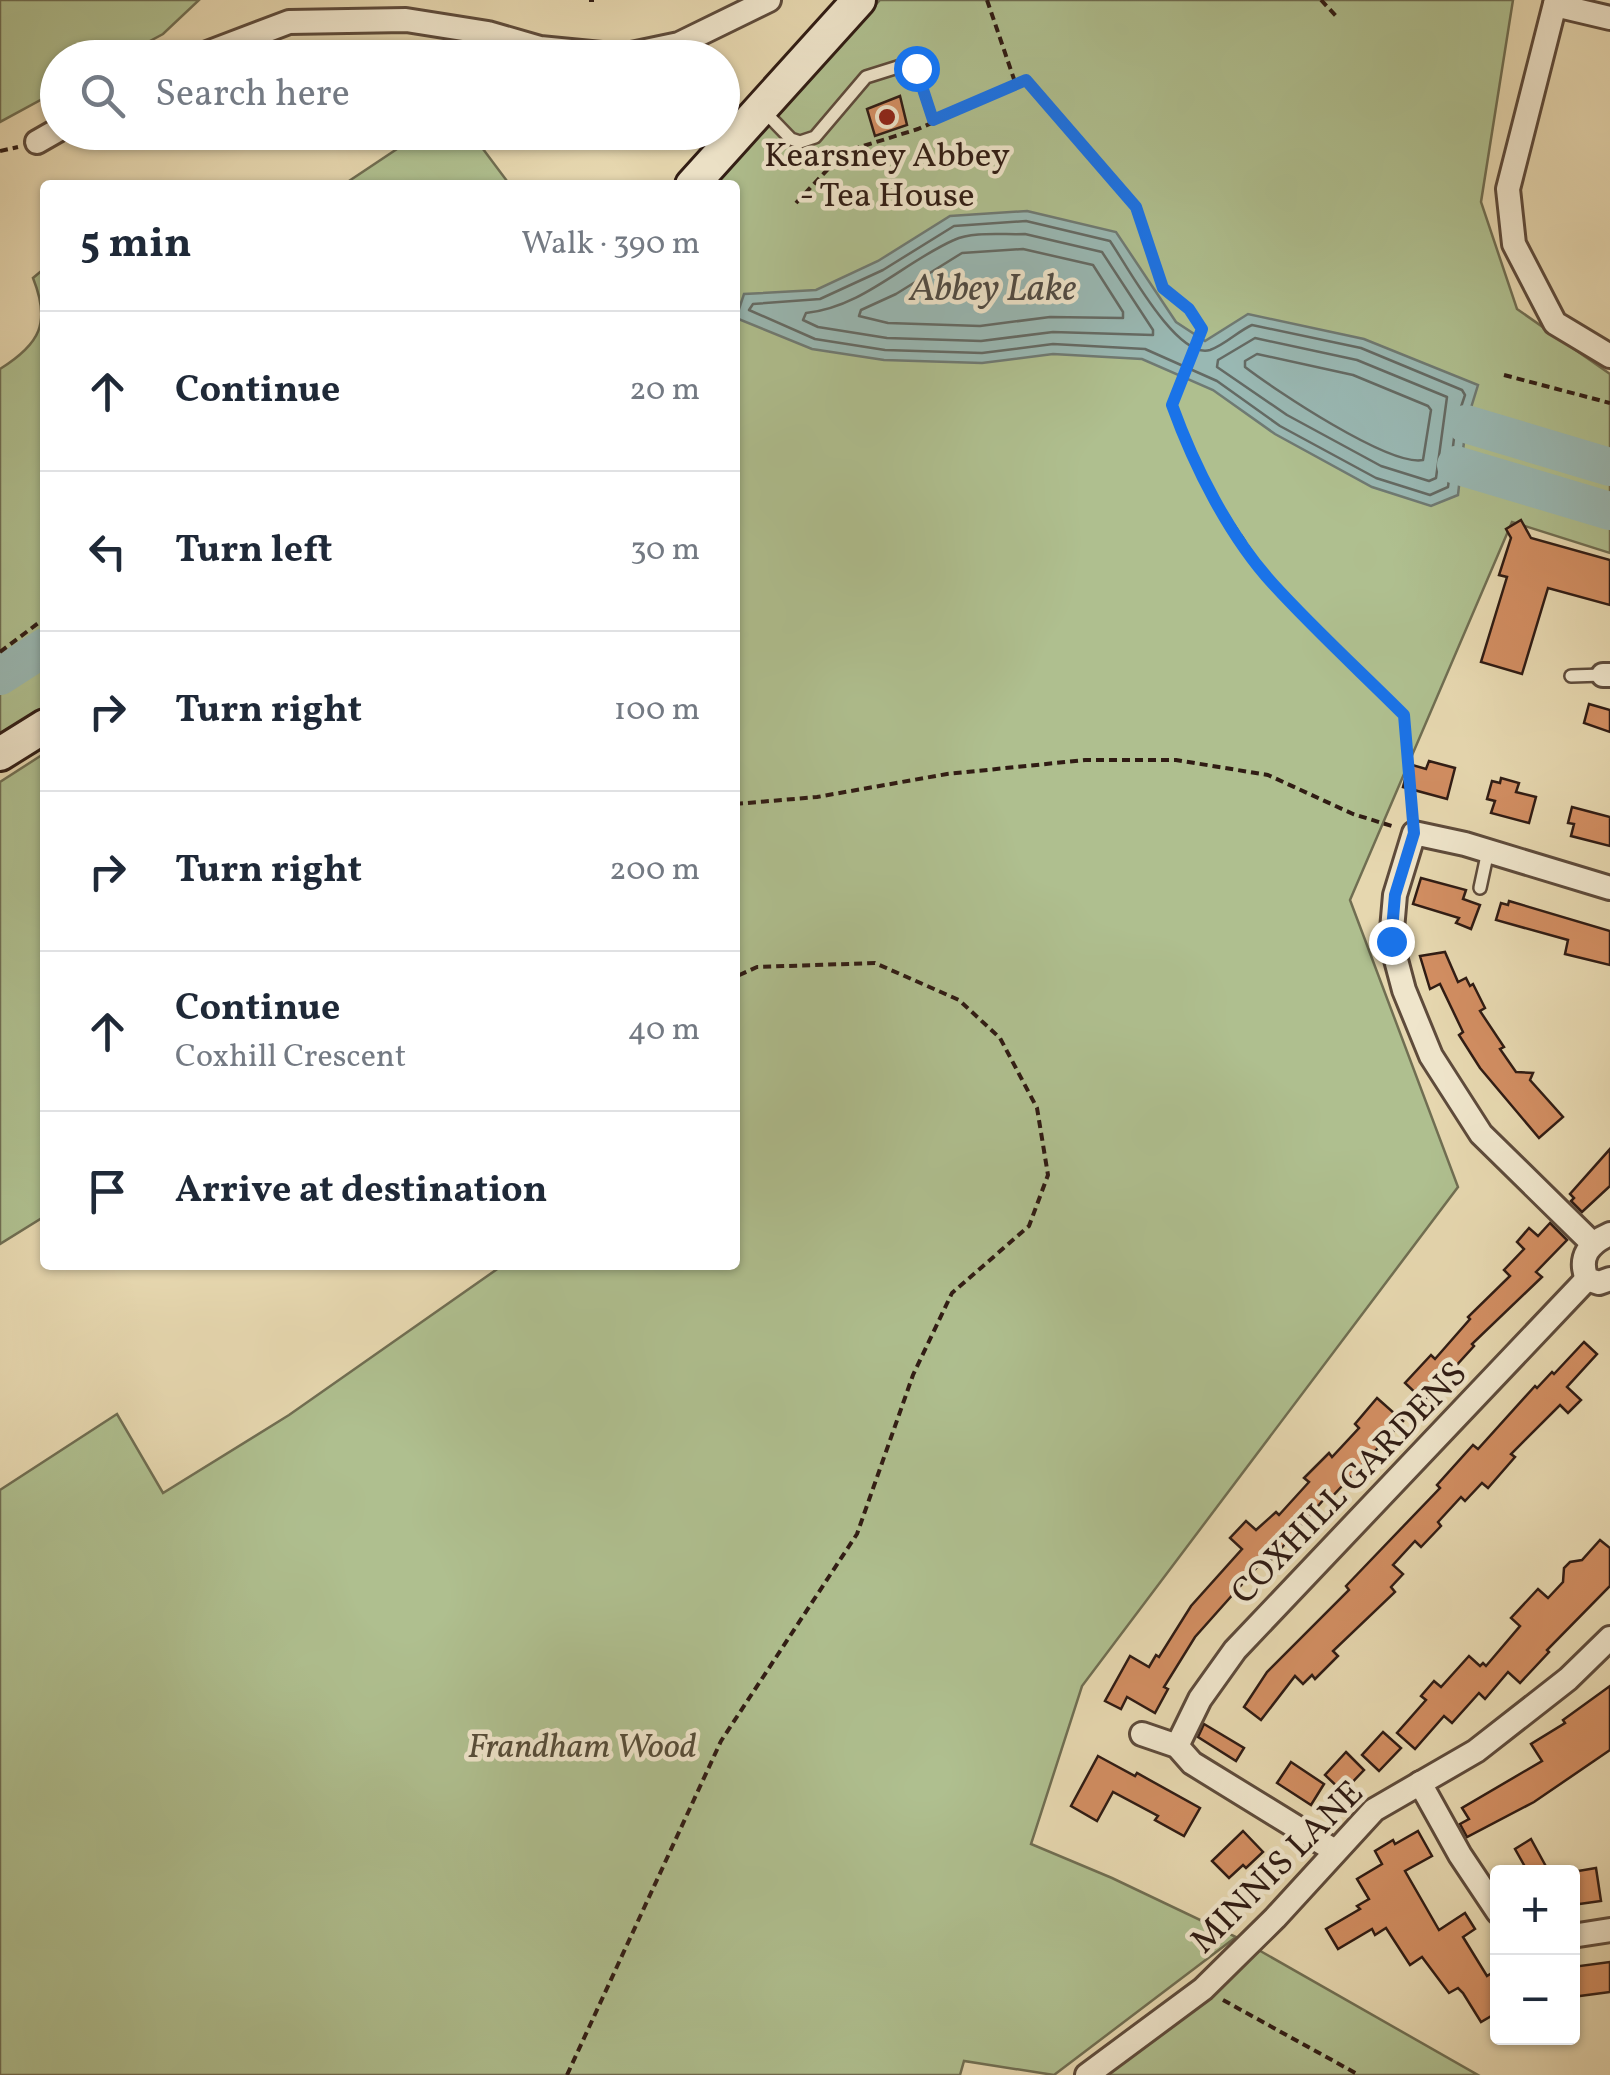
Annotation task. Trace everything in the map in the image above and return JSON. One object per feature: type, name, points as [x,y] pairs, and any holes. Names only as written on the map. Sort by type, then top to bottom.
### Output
[{"type":"street","points":[[687,40],[769,0]]},
{"type":"street","points":[[740,131],[859,0]]},
{"type":"street","points":[[1610,18],[1556,2],[1508,188],[1514,244],[1555,323],[1610,356]]},
{"type":"street","points":[[242,40],[289,22],[406,20],[512,40]]},
{"type":"street","points":[[696,180],[723,150]]},
{"type":"street","points":[[0,754],[40,729]]},
{"type":"street","points":[[1602,1239],[1481,1134],[1431,1056],[1404,990],[1391,941],[1395,895],[1414,833],[1610,888]]},
{"type":"street","name":"COXHILL GARDENS","points":[[1177,1746],[1200,1699],[1235,1650],[1599,1279],[1582,1266],[1586,1252],[1602,1239]]},
{"type":"street","name":"MINNIS LANE","points":[[1087,2075],[1203,1988],[1275,1918],[1374,1810],[1476,1751],[1568,1679],[1610,1638]]},
{"type":"street","points":[[1142,1734],[1177,1746],[1192,1763],[1335,1850]]},
{"type":"street","points":[[1420,1783],[1490,1900]]},
{"type":"street","points":[[1580,1935],[1610,1930]]},
{"type":"lane","points":[[761,108],[791,139],[800,142],[815,137],[866,78],[900,66]]},
{"type":"lane","points":[[1572,676],[1606,675]]},
{"type":"lane","points":[[1480,888],[1488,851]]},
{"type":"path","points":[[987,0],[1016,85]]},
{"type":"path","points":[[1321,0],[1337,16]]},
{"type":"path","points":[[900,66],[916,68],[933,120]]},
{"type":"path","points":[[740,804],[817,797],[947,774],[1085,760],[1176,760],[1268,775],[1353,814],[1414,833],[1404,715],[1270,582],[1220,510],[1192,462],[1172,405],[1202,329],[1189,309],[1163,288],[1136,207],[1026,80],[918,128],[844,152],[796,203]]},
{"type":"path","points":[[1504,375],[1610,403]]},
{"type":"path","points":[[0,652],[40,622]]},
{"type":"path","points":[[568,2075],[721,1741],[857,1534],[913,1375],[952,1293],[1029,1226],[1048,1175],[1037,1108],[1000,1038],[959,1000],[875,963],[758,967],[740,976]]},
{"type":"path","points":[[1203,1988],[1359,2075]]},
{"type":"green space","points":[[0,0],[199,0],[152,40],[40,40],[40,100],[0,122]]},
{"type":"green space","name":"Frandham Wood","points":[[880,0],[1513,0],[1481,202],[1517,309],[1610,374],[1610,553],[1512,522],[1350,900],[1458,1187],[1082,1686],[1031,1844],[1236,1937],[1054,2075],[964,2061],[960,2075],[0,2075],[0,1490],[117,1414],[163,1493],[289,1415],[496,1270],[740,1270],[740,180],[718,180]]},
{"type":"green space","points":[[396,150],[484,150],[506,180],[350,180]]},
{"type":"green space","points":[[40,272],[40,303],[38,294],[33,278]]},
{"type":"green space","points":[[40,324],[40,710],[0,734],[0,369],[25,351]]},
{"type":"green space","points":[[40,756],[40,1219],[0,1244],[0,782]]},
{"type":"green space","points":[[1248,1944],[1478,2075],[1087,2075]]},
{"type":"water","name":"Abbey Lake","points":[[1027,211],[1116,232],[1176,322],[1205,341],[1248,314],[1364,339],[1478,385],[1466,424],[1458,495],[1431,506],[1372,487],[1275,434],[1213,390],[1142,359],[1053,354],[982,363],[884,360],[812,349],[740,320],[744,294],[816,290],[878,261],[950,216]]},
{"type":"building","name":"Kearsney Abbey - Tea House","points":[[900,96],[907,125],[875,136],[867,109]]},
{"type":"building","points":[[1521,520],[1531,538],[1610,560],[1610,605],[1548,588],[1522,674],[1481,662],[1507,577],[1499,575],[1511,538],[1506,529]]},
{"type":"building","points":[[1589,704],[1610,710],[1610,732],[1584,723]]},
{"type":"building","points":[[1429,761],[1455,768],[1447,799],[1403,787],[1409,764],[1426,769]]},
{"type":"building","points":[[1501,778],[1519,783],[1516,792],[1536,797],[1529,823],[1491,813],[1495,801],[1487,799],[1492,781],[1500,783]]},
{"type":"building","points":[[1572,807],[1610,817],[1610,846],[1571,836],[1574,824],[1568,823]]},
{"type":"building","points":[[1421,878],[1466,890],[1463,899],[1480,905],[1471,929],[1456,923],[1459,918],[1413,904]]},
{"type":"building","points":[[1509,901],[1610,931],[1610,965],[1565,954],[1568,940],[1496,920],[1501,903],[1508,905]]},
{"type":"building","points":[[1445,952],[1458,982],[1466,978],[1470,986],[1473,984],[1485,1008],[1480,1011],[1516,1072],[1533,1073],[1530,1080],[1563,1117],[1539,1138],[1480,1068],[1459,1035],[1463,1032],[1440,984],[1430,989],[1420,956]]},
{"type":"building","points":[[1610,1149],[1610,1186],[1582,1212],[1571,1201],[1574,1198],[1570,1194]]},
{"type":"building","points":[[1550,1223],[1567,1240],[1536,1272],[1542,1277],[1472,1344],[1424,1401],[1405,1383],[1431,1355],[1435,1359],[1468,1317],[1510,1276],[1504,1270],[1524,1249],[1517,1242],[1529,1228],[1538,1236]]},
{"type":"building","points":[[1584,1342],[1597,1354],[1567,1387],[1581,1400],[1568,1413],[1560,1405],[1511,1454],[1515,1457],[1488,1488],[1482,1483],[1465,1501],[1461,1497],[1421,1547],[1415,1541],[1393,1565],[1403,1574],[1391,1587],[1395,1592],[1333,1651],[1338,1656],[1315,1679],[1312,1675],[1303,1684],[1295,1676],[1261,1720],[1244,1707],[1267,1672],[1349,1590],[1346,1586],[1440,1488],[1437,1485],[1473,1445],[1478,1449],[1535,1386],[1554,1374]]},
{"type":"building","points":[[1377,1398],[1403,1421],[1328,1501],[1325,1498],[1264,1568],[1260,1564],[1195,1637],[1164,1687],[1168,1689],[1155,1713],[1127,1697],[1121,1709],[1105,1701],[1130,1656],[1149,1667],[1191,1606],[1242,1549],[1230,1538],[1246,1521],[1256,1530],[1276,1512],[1279,1515],[1309,1482],[1304,1478],[1329,1453],[1332,1457],[1359,1428],[1355,1424]]},
{"type":"building","points":[[1600,1540],[1610,1548],[1610,1586],[1520,1683],[1508,1672],[1485,1699],[1479,1693],[1452,1723],[1444,1716],[1415,1749],[1397,1733],[1426,1700],[1421,1696],[1434,1681],[1441,1687],[1469,1656],[1480,1666],[1486,1666],[1520,1626],[1511,1618],[1538,1589],[1548,1598],[1563,1582],[1564,1568],[1570,1562],[1582,1560]]},
{"type":"building","points":[[1610,1686],[1610,1750],[1534,1802],[1467,1837],[1460,1824],[1469,1819],[1462,1808],[1542,1761],[1531,1744],[1565,1723],[1563,1720]]},
{"type":"building","points":[[1204,1724],[1244,1748],[1236,1761],[1198,1737]]},
{"type":"building","points":[[1383,1732],[1401,1748],[1379,1771],[1362,1755]]},
{"type":"building","points":[[1346,1752],[1364,1770],[1343,1792],[1325,1775]]},
{"type":"building","points":[[1098,1756],[1200,1808],[1184,1836],[1155,1820],[1158,1816],[1113,1792],[1097,1821],[1071,1806]]},
{"type":"building","points":[[1291,1762],[1324,1784],[1311,1805],[1277,1783]]},
{"type":"building","points":[[1243,1831],[1263,1852],[1229,1878],[1212,1861]]},
{"type":"building","points":[[1418,1831],[1432,1856],[1405,1871],[1439,1930],[1465,1913],[1475,1929],[1463,1937],[1487,1976],[1490,1974],[1490,2017],[1481,2022],[1463,1993],[1458,1988],[1449,1993],[1422,1957],[1410,1965],[1386,1928],[1375,1935],[1372,1929],[1338,1949],[1326,1929],[1360,1909],[1357,1906],[1369,1899],[1357,1879],[1382,1864],[1375,1851],[1393,1840],[1395,1844]]},
{"type":"building","points":[[1531,1839],[1545,1865],[1524,1865],[1515,1849]]},
{"type":"building","points":[[1596,1868],[1601,1901],[1580,1904],[1580,1871]]},
{"type":"building","points":[[1610,1962],[1610,1992],[1580,1996],[1580,1966]]},
{"type":"waterway","points":[[1466,424],[1610,467]]},
{"type":"waterway","points":[[1456,465],[1610,511]]},
{"type":"waterway","points":[[0,676],[40,650]]},
{"type":"place","name":"Kearsney Abbey - Tea House","points":[[887,117]]},
{"type":"route","points":[[916,68],[933,120],[1026,80],[1136,207],[1163,288],[1189,309],[1202,329],[1172,405],[1192,462],[1270,582],[1404,715],[1414,833],[1395,895],[1391,941]]}]
